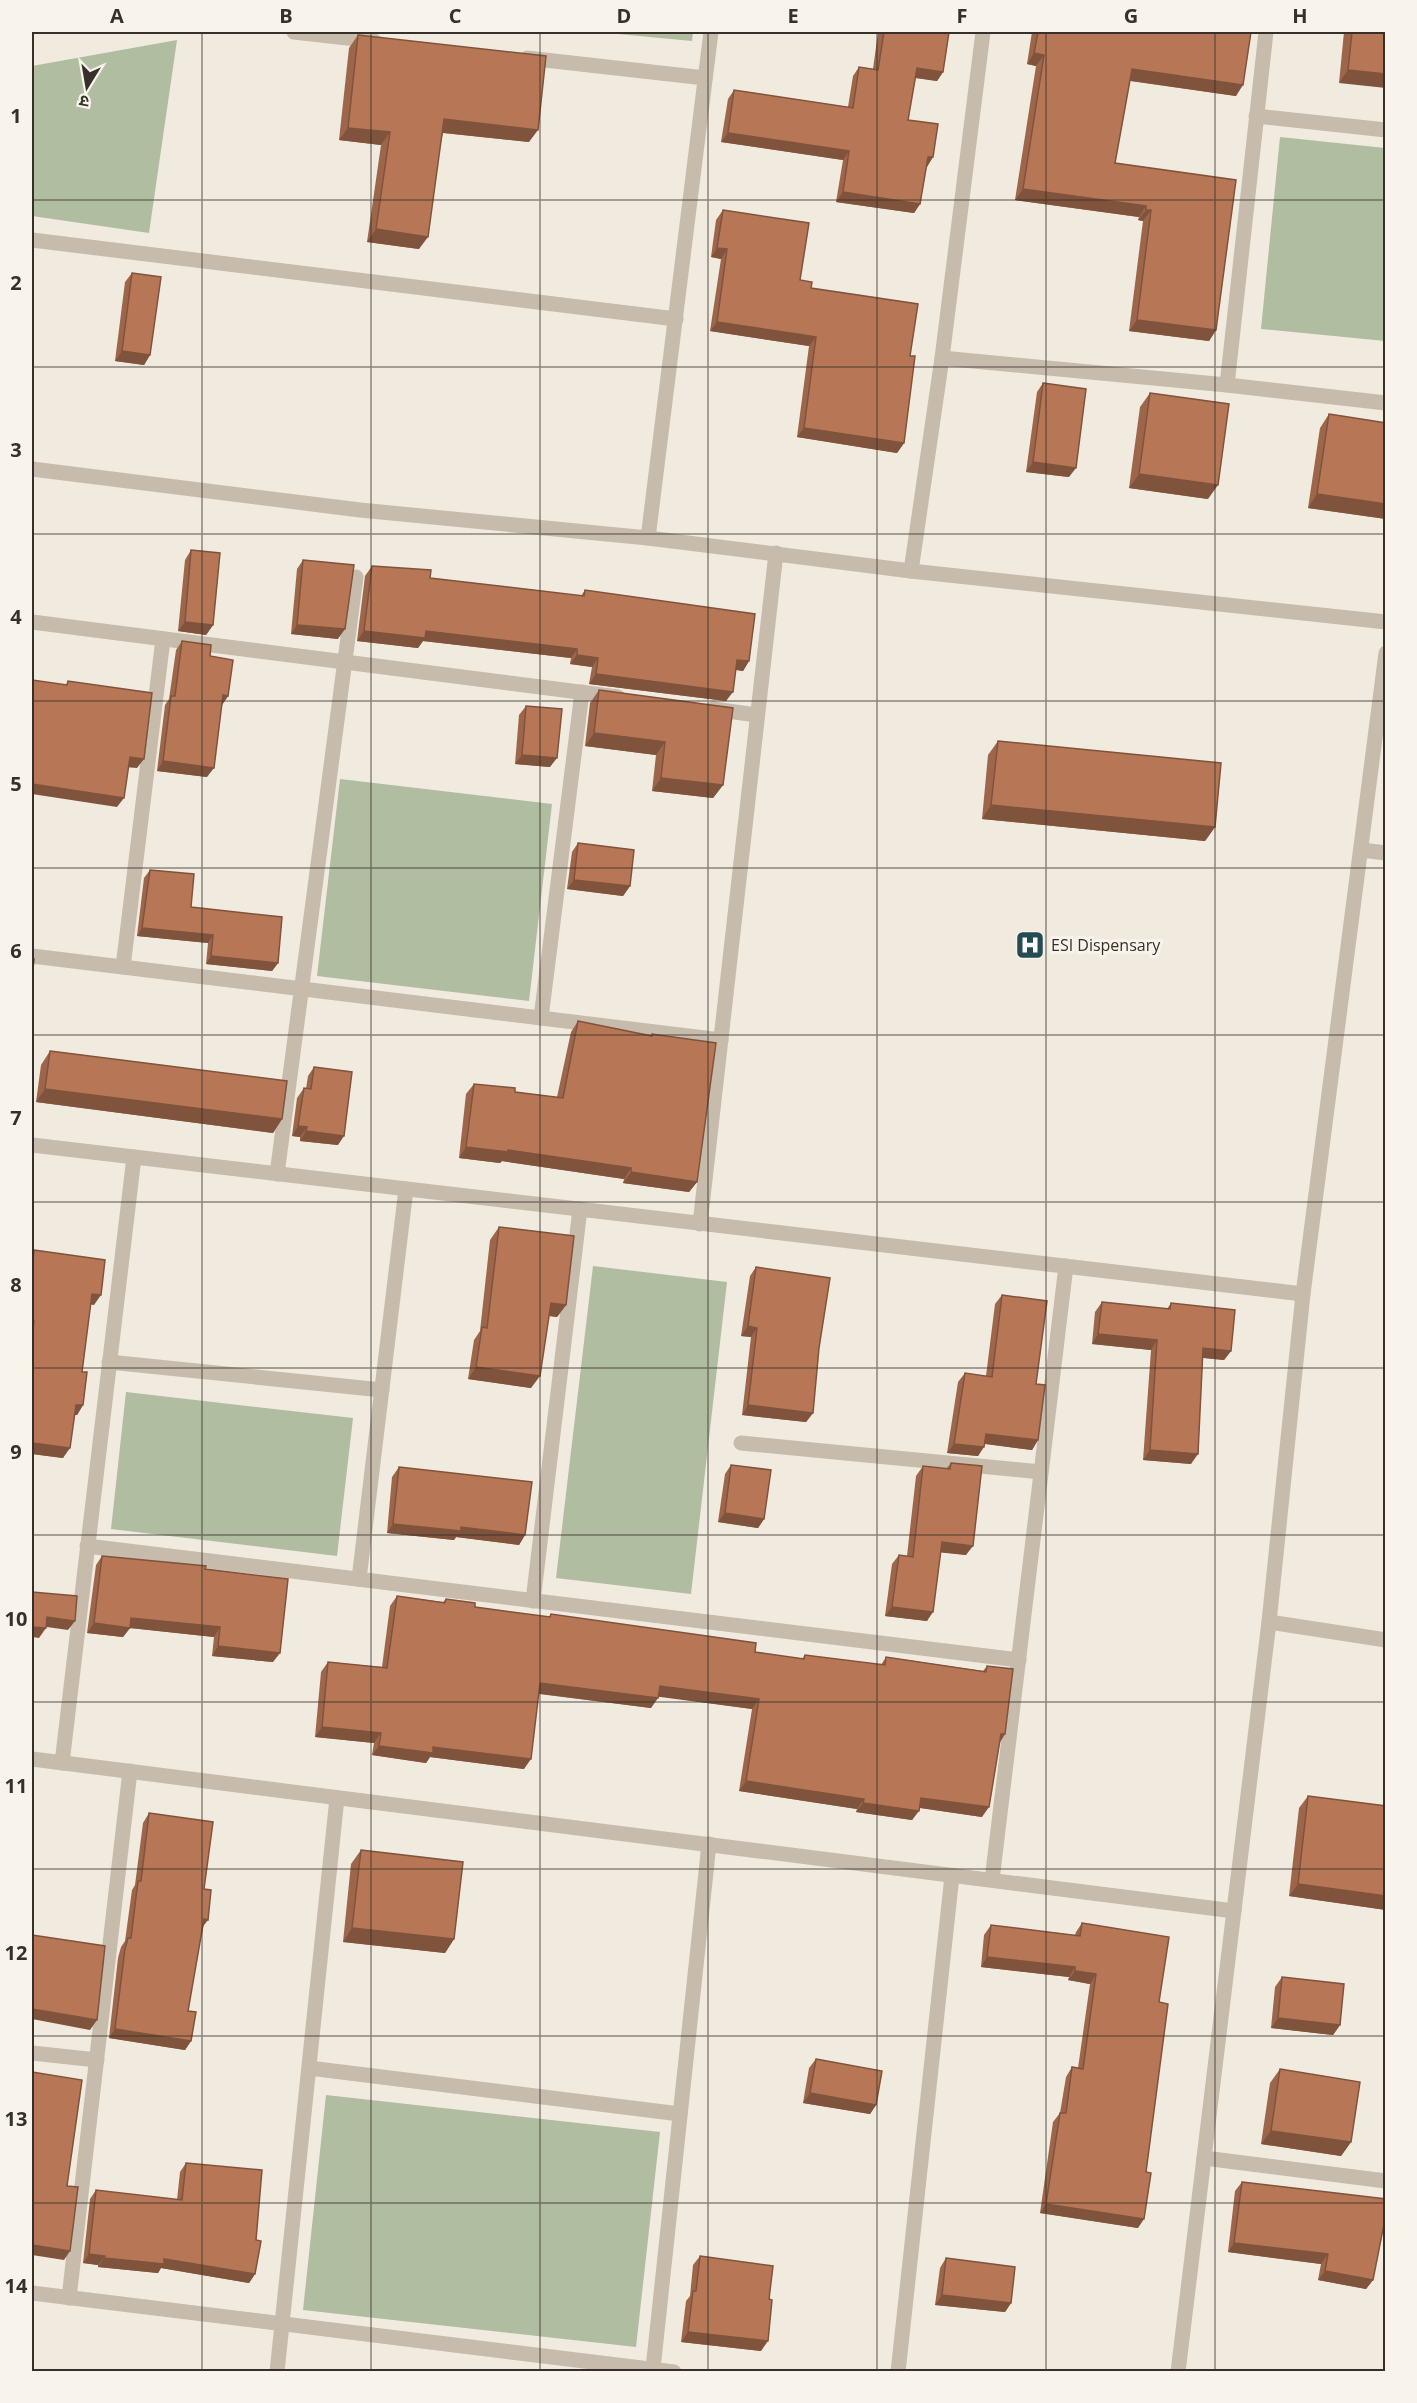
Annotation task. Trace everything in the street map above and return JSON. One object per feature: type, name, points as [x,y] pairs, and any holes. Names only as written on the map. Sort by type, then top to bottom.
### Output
[{"type":"street","points":[[294,32],[388,42]]},
{"type":"street","points":[[648,538],[711,32]]},
{"type":"street","points":[[911,571],[942,358],[983,32]]},
{"type":"street","points":[[1227,385],[1266,32]]},
{"type":"street","points":[[517,57],[705,78]]},
{"type":"street","points":[[1256,116],[1386,130]]},
{"type":"street","points":[[32,240],[675,319]]},
{"type":"street","points":[[942,358],[1227,385],[1386,403]]},
{"type":"street","points":[[32,469],[360,510],[648,538],[911,571],[1386,622]]},
{"type":"street","points":[[700,1224],[776,553]]},
{"type":"street","points":[[277,1174],[356,576]]},
{"type":"street","points":[[32,622],[629,698]]},
{"type":"street","points":[[123,967],[163,639]]},
{"type":"street","points":[[1178,2372],[1269,1622],[1304,1294],[1386,653]]},
{"type":"street","points":[[541,1018],[582,693]]},
{"type":"street","points":[[699,707],[757,715]]},
{"type":"street","points":[[1362,850],[1386,853]]},
{"type":"street","points":[[32,956],[721,1040]]},
{"type":"street","points":[[32,1145],[1304,1294]]},
{"type":"street","points":[[62,1763],[134,1157]]},
{"type":"street","points":[[359,1580],[406,1189]]},
{"type":"street","points":[[533,1601],[580,1209]]},
{"type":"street","points":[[992,1880],[1066,1266]]},
{"type":"street","points":[[109,1362],[382,1390]]},
{"type":"street","points":[[741,1443],[1041,1472]]},
{"type":"street","points":[[87,1546],[1019,1660]]},
{"type":"street","points":[[1269,1622],[1386,1640]]},
{"type":"street","points":[[32,1759],[1234,1911]]},
{"type":"street","points":[[69,2298],[130,1771]]},
{"type":"street","points":[[277,2372],[337,1798]]},
{"type":"street","points":[[653,2369],[709,1845]]},
{"type":"street","points":[[898,2372],[952,1876]]},
{"type":"street","points":[[32,2053],[96,2060]]},
{"type":"street","points":[[309,2068],[680,2114]]},
{"type":"street","points":[[1204,2158],[1386,2181]]},
{"type":"street","points":[[32,2293],[674,2372]]},
{"type":"green space","points":[[597,32],[693,32],[692,41]]},
{"type":"green space","points":[[177,40],[149,233],[32,216],[32,66]]},
{"type":"green space","points":[[1280,137],[1385,148],[1385,341],[1261,329]]},
{"type":"green space","points":[[340,779],[552,804],[529,1001],[317,976]]},
{"type":"green space","points":[[593,1266],[727,1282],[691,1594],[556,1578]]},
{"type":"green space","points":[[126,1392],[353,1418],[337,1556],[111,1529]]},
{"type":"green space","points":[[326,2095],[660,2132],[636,2347],[303,2310]]},
{"type":"building","points":[[884,32],[949,32],[943,72],[917,68],[908,120],[938,124],[933,157],[928,157],[920,204],[843,192],[849,151],[728,133],[734,90],[853,108],[859,67],[878,70]]},
{"type":"building","points":[[1038,32],[1251,32],[1243,85],[1132,69],[1115,163],[1236,180],[1216,330],[1137,320],[1151,210],[1146,210],[1146,206],[1023,189],[1044,55],[1034,53]]},
{"type":"building","points":[[1352,32],[1386,32],[1386,74],[1348,70]]},
{"type":"building","points":[[358,35],[546,56],[538,130],[444,119],[428,237],[376,229],[390,132],[348,128]]},
{"type":"building","points":[[723,210],[809,223],[800,280],[812,282],[811,288],[918,304],[910,356],[915,356],[904,443],[804,428],[816,337],[717,322],[727,249],[717,248]]},
{"type":"building","points":[[132,273],[161,277],[150,355],[122,351]]},
{"type":"building","points":[[1043,383],[1086,389],[1076,468],[1033,462]]},
{"type":"building","points":[[1150,393],[1229,404],[1218,485],[1139,474]]},
{"type":"building","points":[[1329,414],[1386,423],[1386,504],[1317,494]]},
{"type":"building","points":[[191,550],[220,553],[213,625],[185,622]]},
{"type":"building","points":[[303,560],[354,565],[345,629],[297,625]]},
{"type":"building","points":[[372,566],[431,570],[430,578],[584,596],[585,590],[755,614],[749,661],[737,660],[733,692],[596,674],[598,658],[577,655],[577,649],[426,631],[425,638],[364,631]]},
{"type":"building","points":[[182,641],[211,645],[210,656],[233,660],[228,696],[223,695],[214,768],[163,761],[171,696],[175,696]]},
{"type":"building","points":[[32,680],[67,685],[68,681],[152,693],[144,759],[130,757],[124,798],[32,784]]},
{"type":"building","points":[[599,690],[733,708],[723,785],[661,778],[665,742],[594,733]]},
{"type":"building","points":[[526,706],[562,709],[557,758],[522,755]]},
{"type":"building","points":[[998,741],[1221,763],[1215,827],[991,805]]},
{"type":"building","points":[[578,843],[634,850],[630,886],[574,880]]},
{"type":"building","points":[[150,870],[194,874],[191,907],[282,917],[278,963],[211,956],[213,935],[142,928]]},
{"type":"building","points":[[578,1021],[652,1036],[652,1034],[716,1043],[697,1182],[631,1172],[631,1168],[508,1150],[508,1152],[466,1147],[474,1084],[515,1088],[515,1092],[563,1098]]},
{"type":"building","points":[[50,1051],[287,1081],[282,1119],[45,1089]]},
{"type":"building","points":[[314,1067],[352,1072],[344,1136],[306,1131],[307,1127],[298,1126],[304,1088],[311,1089]]},
{"type":"building","points":[[499,1227],[574,1236],[566,1305],[551,1303],[540,1376],[476,1367],[482,1327],[487,1328]]},
{"type":"building","points":[[34,1250],[105,1260],[101,1295],[92,1294],[82,1372],[87,1372],[83,1405],[76,1405],[70,1448],[32,1443]]},
{"type":"building","points":[[756,1267],[830,1278],[819,1348],[813,1413],[748,1405],[757,1328],[748,1326]]},
{"type":"building","points":[[1002,1295],[1047,1301],[1036,1384],[1045,1385],[1038,1440],[986,1434],[984,1447],[954,1444],[965,1373],[992,1377]]},
{"type":"building","points":[[1102,1302],[1170,1309],[1171,1303],[1235,1310],[1231,1351],[1203,1348],[1198,1454],[1150,1450],[1157,1340],[1098,1334]]},
{"type":"building","points":[[951,1463],[982,1466],[973,1546],[942,1542],[933,1612],[892,1607],[899,1555],[913,1557],[923,1466],[950,1469]]},
{"type":"building","points":[[731,1465],[771,1470],[764,1519],[725,1513]]},
{"type":"building","points":[[399,1467],[532,1482],[525,1535],[461,1527],[461,1531],[393,1524]]},
{"type":"building","points":[[102,1556],[206,1566],[205,1569],[288,1579],[280,1653],[218,1646],[220,1627],[131,1618],[130,1628],[94,1623]]},
{"type":"building","points":[[32,1592],[77,1596],[75,1621],[47,1617],[46,1628],[32,1627]]},
{"type":"building","points":[[397,1596],[445,1603],[446,1599],[475,1603],[475,1607],[550,1617],[551,1614],[756,1643],[755,1652],[804,1659],[805,1655],[885,1665],[886,1657],[986,1672],[987,1666],[1013,1669],[1005,1734],[1001,1734],[989,1807],[921,1798],[919,1811],[863,1803],[864,1799],[746,1781],[759,1699],[660,1686],[658,1698],[540,1683],[531,1759],[433,1747],[433,1753],[379,1746],[381,1733],[322,1727],[328,1662],[387,1668]]},
{"type":"building","points":[[1308,1796],[1386,1806],[1386,1896],[1298,1884]]},
{"type":"building","points":[[149,1813],[213,1822],[204,1889],[211,1890],[208,1920],[204,1919],[188,2011],[196,2012],[191,2041],[115,2029],[125,1949],[128,1938],[131,1938],[138,1881],[141,1881]]},
{"type":"building","points":[[361,1850],[463,1862],[454,1939],[352,1928]]},
{"type":"building","points":[[1082,1923],[1169,1937],[1159,2002],[1168,2004],[1146,2172],[1151,2173],[1144,2219],[1046,2204],[1060,2113],[1066,2113],[1072,2067],[1083,2069],[1096,1974],[1075,1971],[1075,1967],[987,1957],[991,1925],[1080,1936]]},
{"type":"building","points":[[32,1935],[105,1946],[97,2020],[32,2009]]},
{"type":"building","points":[[1282,1977],[1344,1984],[1340,2025],[1278,2018]]},
{"type":"building","points":[[816,2059],[882,2071],[876,2105],[810,2093]]},
{"type":"building","points":[[1280,2069],[1360,2082],[1351,2142],[1271,2131]]},
{"type":"building","points":[[32,2072],[82,2080],[67,2186],[78,2187],[70,2251],[32,2245]]},
{"type":"building","points":[[186,2163],[262,2170],[256,2240],[261,2241],[255,2274],[164,2259],[164,2264],[104,2258],[105,2256],[89,2254],[96,2190],[182,2200]]},
{"type":"building","points":[[1242,2182],[1386,2199],[1386,2214],[1373,2280],[1325,2271],[1328,2254],[1234,2243]]},
{"type":"building","points":[[700,2256],[773,2266],[768,2341],[688,2332]]},
{"type":"building","points":[[946,2258],[1015,2267],[1011,2303],[942,2295]]},
{"type":"place","name":"ESI Dispensary","points":[[1030,945]]}]
